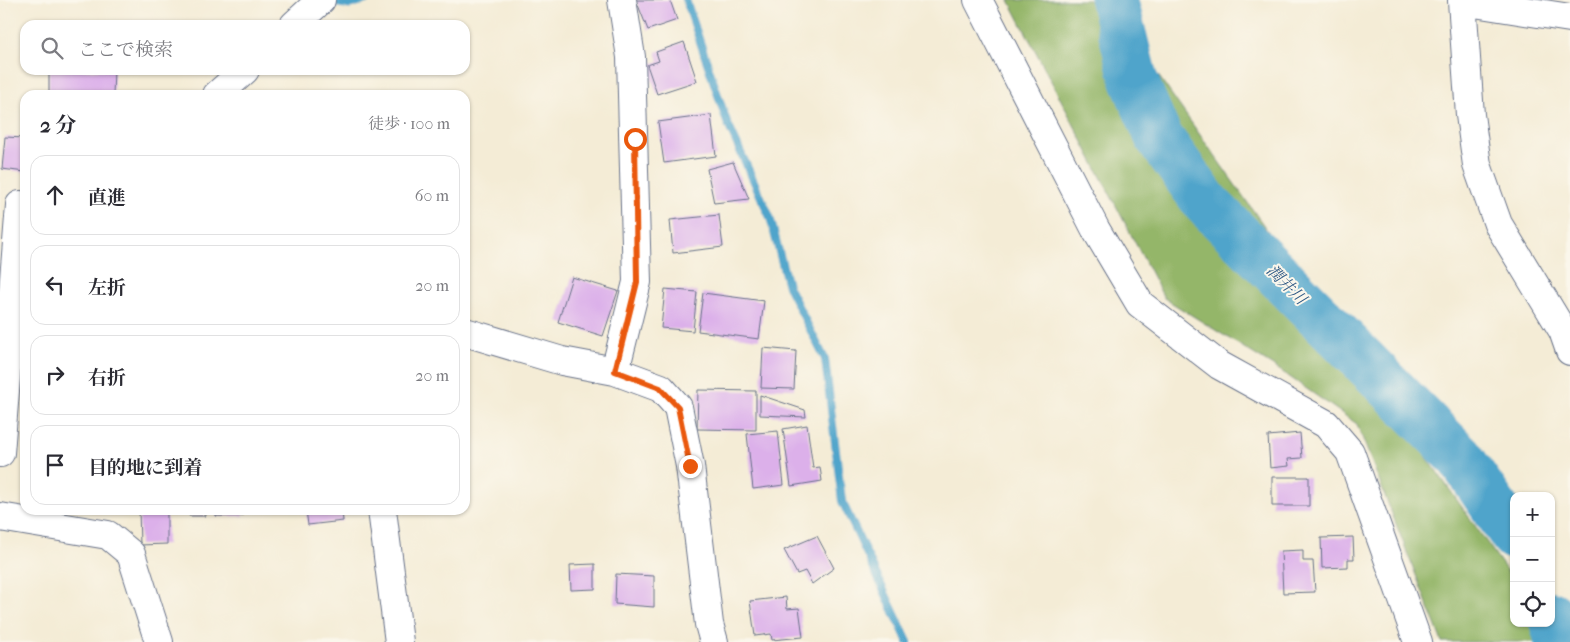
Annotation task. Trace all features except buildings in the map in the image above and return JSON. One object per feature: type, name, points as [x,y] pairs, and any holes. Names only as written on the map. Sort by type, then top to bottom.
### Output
[{"type":"street","points":[[300,20],[321,0]]},
{"type":"street","points":[[615,371],[637,282],[631,66],[622,0]]},
{"type":"street","points":[[978,0],[1096,230],[1140,304],[1219,365],[1326,424],[1350,452],[1418,642]]},
{"type":"street","points":[[1570,18],[1460,1],[1470,115],[1477,165],[1498,224],[1563,331],[1570,351]]},
{"type":"street","points":[[222,90],[239,75]]},
{"type":"street","points":[[0,453],[15,203]]},
{"type":"street","points":[[470,333],[562,361],[615,371],[660,388],[678,407],[690,466],[709,624],[714,642]]},
{"type":"street","points":[[383,515],[399,642]]},
{"type":"street","points":[[0,517],[108,534],[130,554],[159,642]]},
{"type":"green space","points":[[1009,0],[1105,0],[1510,575],[1510,627],[1533,627],[1536,642],[1442,642],[1357,424],[1281,371],[1164,298]]},
{"type":"waterway","points":[[325,1],[349,5],[366,0]]},
{"type":"waterway","points":[[686,0],[727,122],[770,217],[788,286],[825,359],[842,501],[908,642]]},
{"type":"waterway","name":"潤井川","points":[[1114,0],[1134,80],[1158,136],[1206,203],[1459,456],[1510,530]]},
{"type":"waterway","name":"潤井川","points":[[1555,627],[1559,642]]},
{"type":"route","points":[[635,139],[637,282],[615,371],[660,388],[678,407],[690,466]]}]
